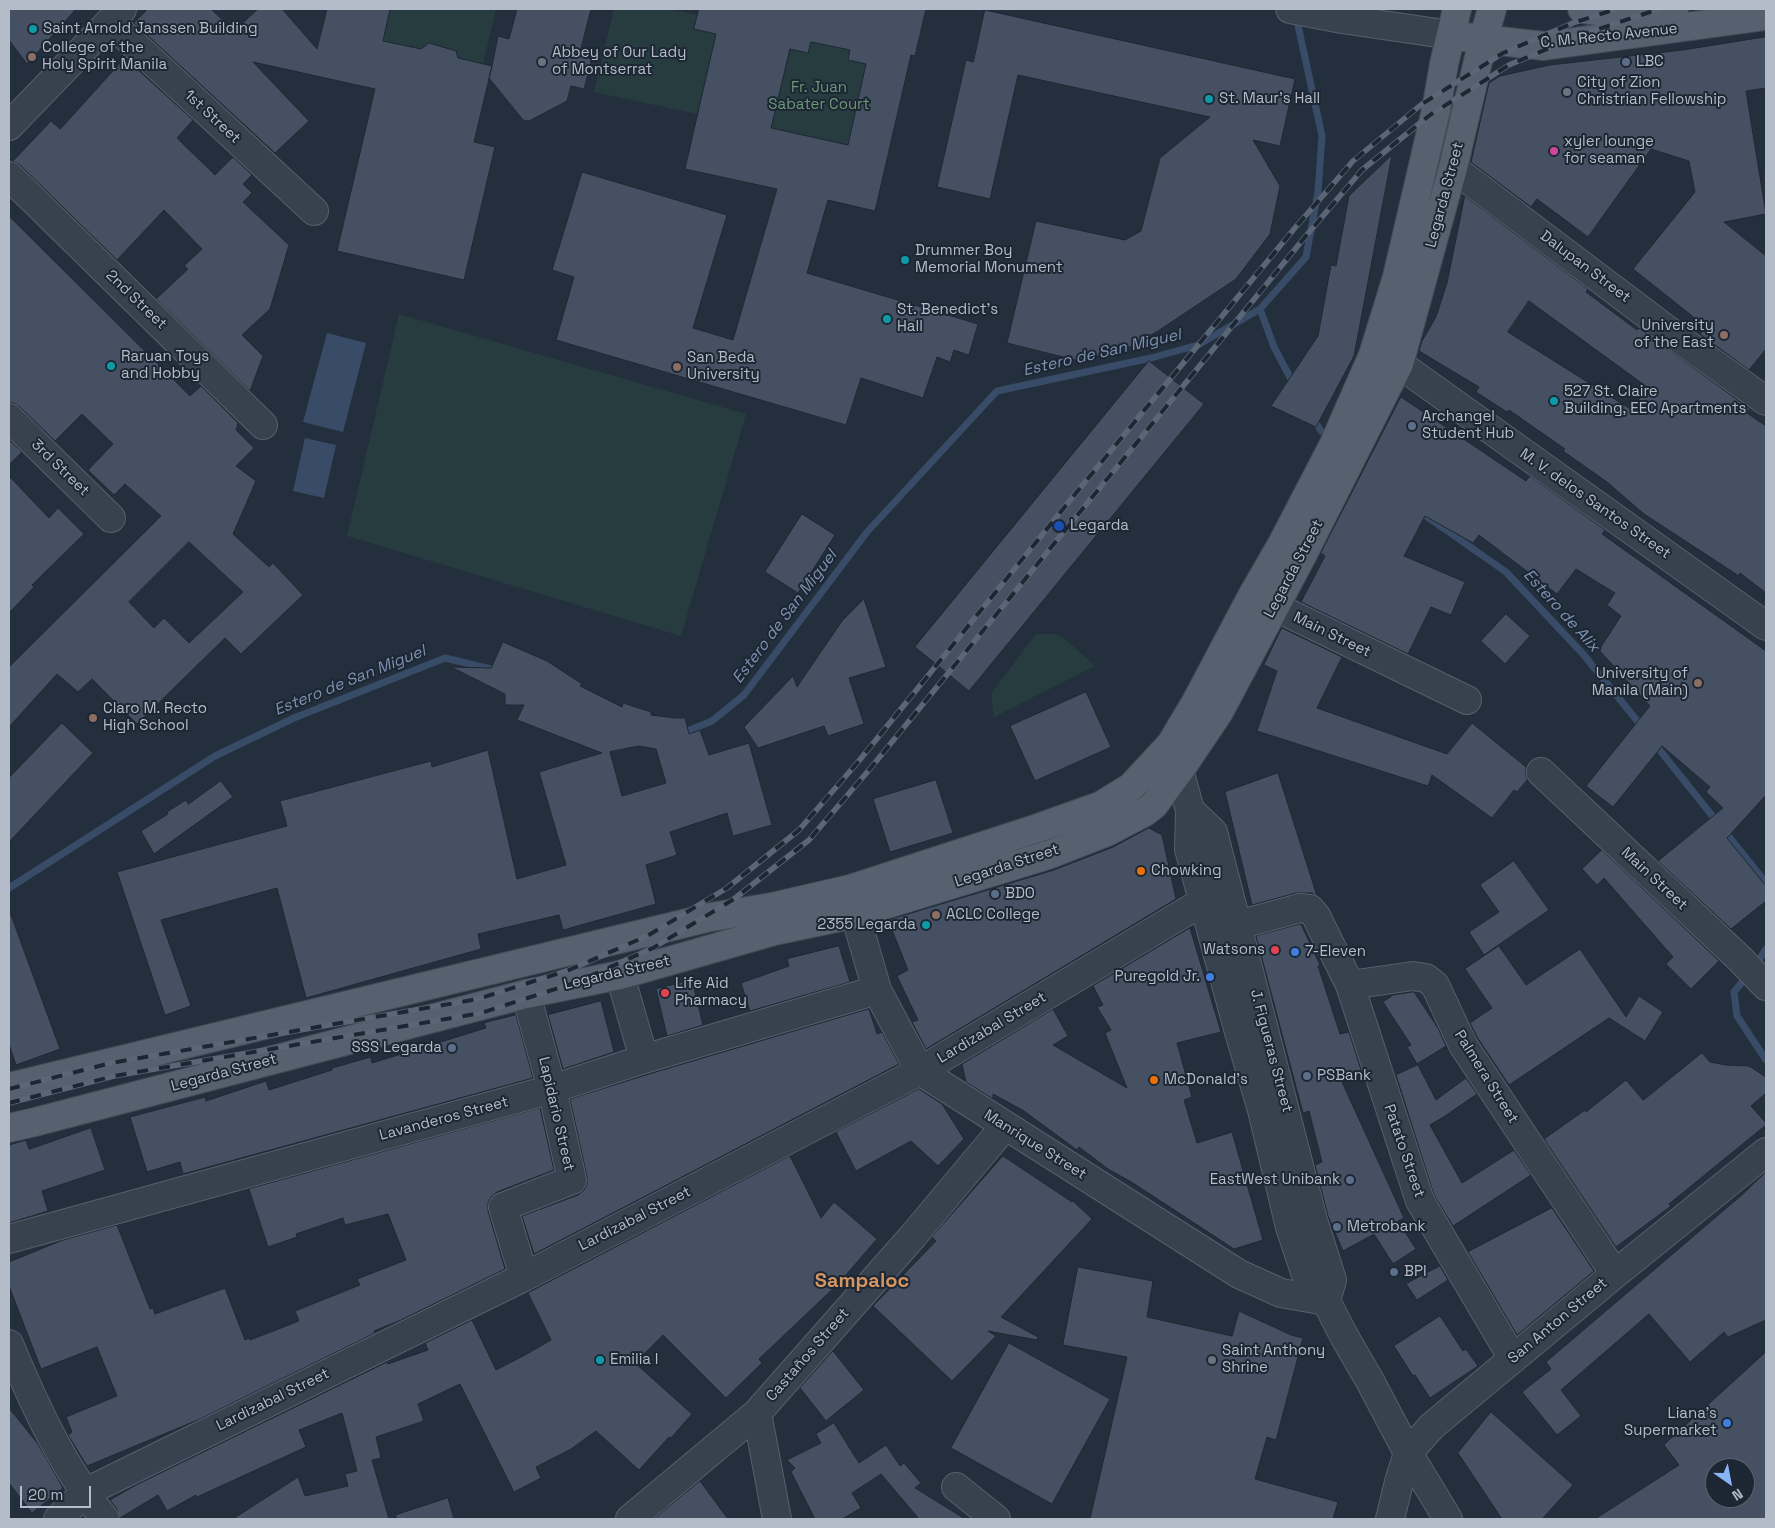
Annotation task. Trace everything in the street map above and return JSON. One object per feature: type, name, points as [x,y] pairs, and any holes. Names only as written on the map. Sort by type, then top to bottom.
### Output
[{"type":"main road","name":"Legarda Street","points":[[9,1087],[711,918],[772,907],[852,901],[1048,855],[1107,832],[1145,812],[1154,805],[1180,770],[1219,712],[1263,601],[1282,544],[1333,446],[1374,355],[1397,277],[1436,110],[1457,9]]},
{"type":"main road","name":"Legarda Street","points":[[9,1128],[526,994],[620,975],[774,931],[1038,828],[1100,806],[1131,788],[1171,744],[1219,661],[1263,601],[1398,364],[1453,168],[1482,40],[1492,9]]},
{"type":"main road","name":"C. M. Recto Avenue","points":[[1582,9],[1618,14],[1648,13],[1674,9]]},
{"type":"main road","name":"C. M. Recto Avenue","points":[[1451,35],[1544,46],[1766,16]]},
{"type":"street","points":[[1290,9],[1342,20],[1451,35]]},
{"type":"street","points":[[9,126],[116,15]]},
{"type":"street","name":"1st Street","points":[[116,15],[314,212]]},
{"type":"street","name":"Dalupan Street","points":[[1453,168],[1678,338],[1766,401]]},
{"type":"street","name":"2nd Street","points":[[9,176],[263,425]]},
{"type":"street","name":"M. V. delos Santos Street","points":[[1398,364],[1766,626]]},
{"type":"street","name":"3rd Street","points":[[9,418],[111,518]]},
{"type":"street","name":"Main Street","points":[[1263,601],[1467,700]]},
{"type":"street","name":"J. Figueras Street","points":[[1171,744],[1190,810],[1190,849],[1204,900],[1251,1028]]},
{"type":"street","name":"Main Street","points":[[1541,772],[1740,959],[1766,986]]},
{"type":"street","name":"J. Figueras Street","points":[[1190,810],[1213,832],[1238,925],[1262,1110],[1293,1235],[1309,1284],[1326,1301],[1348,1345],[1370,1381],[1408,1453],[1448,1519]]},
{"type":"street","name":"Lardizabal Street","points":[[58,1519],[84,1493],[524,1276],[920,1071],[1204,900]]},
{"type":"street","name":"Manrique Street","points":[[852,901],[877,990],[920,1071],[1239,1274],[1281,1292],[1326,1301]]},
{"type":"street","points":[[1238,925],[1300,908],[1310,909],[1316,916],[1350,985]]},
{"type":"street","points":[[620,975],[644,1060]]},
{"type":"street","name":"Palmera Street","points":[[1350,985],[1413,976],[1426,978],[1435,985],[1463,1045],[1615,1274]]},
{"type":"street","name":"Patato Street","points":[[1350,985],[1420,1201],[1512,1359]]},
{"type":"street","name":"Lavanderos Street","points":[[9,1239],[552,1089],[877,990]]},
{"type":"street","name":"Lapidario Street","points":[[524,1276],[503,1208],[572,1180],[552,1089],[526,994]]},
{"type":"street","name":"Castaños Street","points":[[630,1519],[757,1413],[913,1236],[1005,1126]]},
{"type":"street","name":"San Anton Street","points":[[1390,1519],[1408,1453],[1432,1426],[1766,1152]]},
{"type":"street","points":[[9,1344],[46,1426],[84,1493],[105,1519]]},
{"type":"street","points":[[757,1413],[777,1519]]},
{"type":"street","points":[[956,1487],[996,1519]]},
{"type":"green space","points":[[390,9],[496,9],[483,64],[458,58],[455,51],[429,43],[421,49],[383,41]]},
{"type":"green space","points":[[614,9],[669,9],[698,15],[695,29],[716,34],[697,114],[594,92]]},
{"type":"green space","name":"Fr. Juan Sabater Court","points":[[811,42],[850,50],[848,60],[866,64],[848,145],[821,139],[818,151],[771,128],[791,49],[808,53]]},
{"type":"green space","points":[[399,314],[746,414],[681,636],[347,536]]},
{"type":"green space","points":[[1036,634],[1054,634],[1064,638],[1095,666],[994,717],[991,694]]},
{"type":"water","points":[[327,333],[366,343],[343,432],[303,422]]},
{"type":"water","points":[[305,438],[336,445],[324,498],[293,491]]},
{"type":"building","name":"Saint Arnold Janssen Building","points":[[9,9],[76,9],[27,64],[9,40]]},
{"type":"building","points":[[148,9],[211,9],[234,31],[258,9],[282,9],[317,49],[327,9],[390,9],[383,41],[421,49],[429,43],[456,51],[458,58],[492,66],[498,36],[509,39],[517,9],[591,9],[579,56],[592,59],[584,89],[571,86],[567,101],[529,121],[523,120],[489,78],[474,142],[495,147],[464,280],[337,251],[375,89],[253,62],[309,121],[275,153],[134,23]]},
{"type":"building","points":[[699,9],[926,9],[915,56],[911,55],[875,211],[828,200],[807,273],[978,324],[969,355],[954,350],[950,362],[937,357],[923,398],[861,378],[846,425],[556,340],[574,277],[552,270],[582,172],[727,215],[693,328],[733,340],[777,189],[685,169],[716,34],[694,29]],"holes":[[[811,42],[850,50],[848,60],[866,64],[848,145],[771,128],[790,49],[808,53]]]},
{"type":"building","points":[[985,10],[1295,79],[1280,146],[1253,140],[1280,186],[1270,234],[1236,279],[1158,331],[1128,348],[1079,361],[1007,343],[1036,221],[1125,240],[1141,231],[1160,158],[1210,117],[1018,75],[990,199],[937,187],[966,60],[973,62]]},
{"type":"building","points":[[1766,37],[1766,88],[1746,91],[1766,214],[1724,222],[1766,256],[1766,349],[1749,370],[1700,334],[1706,327],[1633,269],[1695,192],[1689,161],[1651,149],[1588,237],[1537,199],[1531,207],[1471,162],[1489,83],[1500,76],[1550,65],[1683,50]]},
{"type":"building","points":[[125,58],[193,120],[177,138],[215,175],[233,157],[252,175],[243,184],[252,193],[243,202],[289,245],[270,309],[242,335],[263,356],[250,391],[156,299],[188,269],[184,266],[202,249],[164,210],[117,260],[20,165],[13,161],[51,121],[60,129]]},
{"type":"building","points":[[1392,155],[1354,356],[1316,427],[1271,406],[1318,336],[1331,265],[1336,266],[1349,196]]},
{"type":"building","points":[[1465,196],[1588,289],[1586,292],[1750,409],[1747,413],[1766,426],[1766,593],[1740,573],[1739,576],[1644,514],[1607,482],[1563,451],[1565,449],[1509,410],[1507,412],[1476,392],[1479,387],[1419,351],[1422,341],[1436,317],[1447,283]],"holes":[[[1529,301],[1647,387],[1632,410],[1508,332]]]},
{"type":"building","points":[[9,216],[190,396],[201,386],[238,423],[236,430],[254,448],[236,466],[256,481],[233,534],[269,567],[273,563],[303,595],[241,654],[225,638],[137,724],[92,679],[78,692],[57,674],[9,727],[9,667],[161,516],[125,484],[114,495],[88,470],[113,444],[82,414],[55,441],[20,407],[9,403]],"holes":[[[189,542],[243,592],[189,643],[164,618],[154,628],[129,602]]]},
{"type":"building","name":"Legarda","points":[[1149,361],[1204,404],[969,691],[915,647]]},
{"type":"building","points":[[1401,397],[1526,481],[1530,476],[1605,530],[1602,534],[1766,651],[1766,795],[1727,838],[1766,886],[1766,901],[1731,929],[1658,861],[1723,808],[1706,792],[1710,787],[1662,746],[1613,807],[1586,786],[1650,706],[1599,650],[1621,616],[1607,605],[1615,593],[1576,569],[1557,594],[1479,535],[1473,543],[1425,516],[1404,556],[1465,582],[1451,615],[1431,607],[1408,654],[1301,602],[1325,556],[1321,553]]},
{"type":"building","points":[[9,440],[22,452],[9,465]]},
{"type":"building","points":[[9,476],[49,518],[58,508],[84,534],[32,585],[34,587],[9,613]]},
{"type":"building","points":[[802,514],[835,535],[798,593],[765,572]]},
{"type":"building","points":[[864,599],[886,667],[849,678],[864,724],[828,736],[824,726],[758,748],[744,727],[793,676],[797,687],[842,621]]},
{"type":"building","points":[[1506,614],[1530,636],[1505,664],[1481,641]]},
{"type":"building","points":[[1282,628],[1342,657],[1317,708],[1447,754],[1472,723],[1526,767],[1528,779],[1517,792],[1514,790],[1492,818],[1432,775],[1428,786],[1257,731],[1277,671],[1264,665]]},
{"type":"building","points":[[503,642],[547,661],[582,684],[580,686],[622,707],[623,703],[651,712],[651,715],[685,718],[689,734],[700,730],[709,755],[749,743],[772,825],[733,836],[727,813],[670,832],[677,855],[646,865],[656,904],[563,930],[559,915],[478,934],[481,949],[306,998],[277,888],[161,920],[191,1006],[165,1015],[117,872],[287,826],[280,801],[431,761],[432,767],[488,750],[517,879],[566,865],[539,772],[602,753],[517,720],[524,705],[505,705],[505,694],[451,667],[491,668]],"holes":[[[639,746],[656,749],[666,783],[622,796],[610,752]]]},
{"type":"building","points":[[1086,692],[1111,747],[1035,781],[1010,726]]},
{"type":"building","points":[[62,723],[93,753],[9,842],[9,778]]},
{"type":"building","points":[[1278,773],[1317,896],[1312,893],[1296,893],[1252,905],[1225,792]]},
{"type":"building","points":[[936,780],[953,833],[890,852],[873,799]]},
{"type":"building","points":[[221,781],[233,797],[154,854],[141,831],[186,800],[188,804]]},
{"type":"building","points":[[1149,828],[1162,835],[1176,899],[926,1049],[912,1022],[918,1020],[897,976],[908,970],[888,920],[1054,870],[1113,847]]},
{"type":"building","points":[[1602,850],[1719,961],[1691,989],[1666,964],[1673,957],[1604,878],[1597,885],[1582,869]]},
{"type":"building","points":[[1514,861],[1549,910],[1484,955],[1469,932],[1499,912],[1480,885]]},
{"type":"building","points":[[9,915],[11,915],[60,1049],[16,1065],[9,1044]]},
{"type":"building","points":[[1301,924],[1320,965],[1318,966],[1340,1034],[1349,1032],[1362,1073],[1342,1082],[1404,1218],[1398,1221],[1416,1249],[1393,1264],[1374,1234],[1343,1251],[1328,1216],[1315,1165],[1322,1162],[1309,1111],[1303,1113],[1256,936]]},
{"type":"building","points":[[1190,928],[1221,1032],[1177,1043],[1192,1097],[1184,1100],[1197,1143],[1232,1132],[1263,1240],[1234,1249],[1133,1183],[1108,1169],[1079,1147],[1077,1150],[1024,1111],[993,1094],[993,1099],[966,1082],[962,1064],[1053,1009],[1068,1036],[1053,1045],[1127,1088],[1105,1033],[1111,1030],[1097,1007],[1103,1005],[1093,986]]},
{"type":"building","points":[[839,946],[850,982],[750,1011],[741,983],[789,966],[787,959]]},
{"type":"building","points":[[1499,946],[1526,985],[1580,949],[1626,1017],[1639,996],[1663,1012],[1645,1041],[1609,1018],[1509,1085],[1477,1037],[1470,1023],[1492,1008],[1465,969]]},
{"type":"building","points":[[692,980],[703,1025],[667,1036],[656,989]]},
{"type":"building","points":[[1414,992],[1438,1028],[1446,1046],[1417,1064],[1407,1047],[1411,1045],[1383,1002],[1393,995]]},
{"type":"building","points":[[601,1001],[614,1052],[563,1069],[548,1015]]},
{"type":"building","points":[[869,1009],[877,1034],[882,1032],[899,1064],[534,1254],[522,1216],[578,1195],[587,1184],[570,1099]]},
{"type":"building","points":[[516,1015],[533,1078],[183,1174],[180,1162],[147,1172],[130,1117],[205,1097],[206,1101],[266,1081],[269,1090],[332,1070],[332,1068],[371,1057],[372,1063],[486,1028],[484,1023]]},
{"type":"building","points":[[1702,1053],[1710,1062],[1749,1066],[1766,1077],[1766,1093],[1751,1106],[1766,1125],[1669,1204],[1671,1206],[1616,1247],[1544,1139],[1585,1110],[1586,1112],[1626,1080],[1643,1100]]},
{"type":"building","points":[[1418,1065],[1436,1100],[1466,1078],[1477,1094],[1430,1125],[1462,1183],[1514,1150],[1531,1175],[1453,1226],[1434,1195],[1396,1075]]},
{"type":"building","points":[[919,1089],[942,1104],[964,1139],[938,1166],[911,1141],[856,1171],[836,1132]]},
{"type":"building","points":[[540,1108],[554,1170],[497,1192],[488,1203],[488,1211],[505,1269],[401,1320],[374,1331],[375,1333],[200,1419],[87,1466],[68,1435],[72,1432],[66,1417],[117,1396],[97,1347],[41,1369],[9,1286],[9,1262],[63,1240],[117,1225],[150,1309],[153,1308],[155,1314],[225,1288],[245,1340],[249,1338],[250,1340],[299,1321],[295,1311],[360,1285],[357,1279],[406,1260],[388,1214],[345,1225],[343,1218],[296,1234],[297,1237],[268,1247],[249,1189]]},
{"type":"building","points":[[91,1128],[105,1170],[42,1191],[48,1211],[9,1223],[9,1145],[26,1140],[29,1149]]},
{"type":"building","points":[[790,1156],[821,1218],[834,1202],[877,1239],[839,1283],[759,1359],[762,1363],[726,1398],[663,1335],[635,1363],[692,1414],[639,1470],[596,1431],[571,1449],[536,1467],[541,1478],[514,1492],[460,1384],[418,1404],[424,1421],[376,1437],[381,1458],[372,1460],[389,1519],[233,1519],[298,1477],[305,1496],[348,1486],[345,1474],[357,1471],[342,1413],[299,1430],[306,1447],[197,1497],[196,1495],[167,1511],[158,1495],[120,1518],[117,1509],[110,1500],[136,1485],[387,1362],[388,1364],[428,1350],[425,1343],[472,1320],[496,1370],[551,1340],[528,1293]]},
{"type":"building","points":[[1003,1156],[1073,1201],[1092,1219],[1001,1317],[1038,1337],[1037,1340],[988,1331],[996,1336],[952,1381],[873,1306],[936,1241],[932,1237]]},
{"type":"building","points":[[1766,1172],[1766,1320],[1728,1337],[1724,1332],[1690,1362],[1649,1314],[1561,1390],[1581,1416],[1557,1435],[1522,1392],[1551,1369],[1546,1362],[1743,1194]]},
{"type":"building","points":[[1552,1208],[1594,1271],[1517,1335],[1468,1252]]},
{"type":"building","points":[[1440,1266],[1448,1280],[1417,1300],[1406,1284]]},
{"type":"building","points":[[1078,1267],[1153,1281],[1147,1317],[1232,1336],[1239,1311],[1291,1335],[1303,1338],[1276,1440],[1267,1437],[1255,1479],[1338,1502],[1333,1519],[1090,1519],[1127,1357],[1063,1345]]},
{"type":"building","points":[[1440,1316],[1463,1351],[1466,1349],[1478,1366],[1430,1398],[1394,1346]]},
{"type":"building","points":[[1009,1343],[1110,1399],[1052,1504],[951,1448]]},
{"type":"building","points":[[833,1351],[864,1390],[826,1421],[800,1388]]},
{"type":"building","name":"Liana's Supermarket","points":[[1766,1352],[1766,1519],[1595,1519],[1679,1465],[1664,1445]]},
{"type":"building","points":[[9,1408],[38,1444],[63,1488],[32,1513],[9,1483]]},
{"type":"building","points":[[1491,1412],[1573,1485],[1542,1519],[1502,1519],[1458,1453]]},
{"type":"building","points":[[834,1423],[859,1463],[886,1445],[900,1466],[904,1463],[921,1483],[915,1488],[965,1519],[919,1519],[881,1474],[852,1493],[861,1508],[842,1519],[815,1519],[791,1472],[795,1468],[787,1460],[821,1443],[816,1434]]},
{"type":"building","points":[[700,1481],[728,1519],[654,1519]]},
{"type":"building","points":[[448,1498],[454,1519],[396,1519],[396,1515]]},
{"type":"waterway","name":"Estero de San Miguel","points":[[680,734],[712,721],[744,695],[867,532],[997,391],[1151,358],[1198,345],[1260,309],[1306,257],[1318,192],[1322,136],[1296,16]]},
{"type":"waterway","name":"Estero de Alix","points":[[1260,309],[1274,347],[1294,385]]},
{"type":"waterway","name":"Estero de Alix","points":[[1313,418],[1321,431]]},
{"type":"waterway","name":"Estero de Alix","points":[[1423,514],[1506,572],[1583,654],[1643,728]]},
{"type":"waterway","name":"Estero de San Miguel","points":[[9,888],[215,756],[294,718],[445,658],[495,670]]},
{"type":"waterway","name":"Estero de Alix","points":[[1654,743],[1766,883]]},
{"type":"waterway","name":"Estero de Alix","points":[[1756,964],[1766,949]]},
{"type":"waterway","name":"Estero de Alix","points":[[1747,976],[1734,992],[1737,1016],[1766,1060]]},
{"type":"railway","points":[[9,1089],[111,1063],[478,999],[569,970],[647,936],[727,888],[799,830],[858,762],[1076,493],[1294,229],[1353,161],[1422,104],[1503,53],[1573,23],[1616,9]]},
{"type":"railway","points":[[9,1103],[114,1076],[481,1013],[574,983],[653,948],[734,899],[809,840],[869,770],[1305,237],[1362,170],[1430,115],[1509,65],[1578,36],[1659,9]]},
{"type":"place","name":"Saint Arnold Janssen Building","points":[[33,29]]},
{"type":"place","name":"College of the Holy Spirit Manila","points":[[32,57]]},
{"type":"place","name":"Abbey of Our Lady of Montserrat","points":[[542,62]]},
{"type":"place","name":"LBC","points":[[1626,62]]},
{"type":"place","name":"City of Zion Christrian Fellowship","points":[[1567,92]]},
{"type":"place","name":"St. Maur's Hall","points":[[1209,99]]},
{"type":"place","name":"xyler lounge for seaman","points":[[1554,151]]},
{"type":"place","name":"Drummer Boy Memorial Monument","points":[[905,260]]},
{"type":"place","name":"St. Benedict's Hall","points":[[887,319]]},
{"type":"place","name":"University of the East","points":[[1724,335]]},
{"type":"place","name":"Raruan Toys and Hobby","points":[[111,366]]},
{"type":"place","name":"San Beda University","points":[[677,367]]},
{"type":"place","name":"527 St. Claire Building, EEC Apartments","points":[[1554,401]]},
{"type":"place","name":"Archangel Student Hub","points":[[1412,426]]},
{"type":"place","name":"Legarda","points":[[1059,526]]},
{"type":"place","name":"University of Manila (Main)","points":[[1698,683]]},
{"type":"place","name":"Claro M. Recto High School","points":[[93,718]]},
{"type":"place","name":"Chowking","points":[[1141,871]]},
{"type":"place","name":"BDO","points":[[995,894]]},
{"type":"place","name":"ACLC College","points":[[936,915]]},
{"type":"place","name":"2355 Legarda","points":[[926,925]]},
{"type":"place","name":"Watsons","points":[[1275,950]]},
{"type":"place","name":"7-Eleven","points":[[1295,952]]},
{"type":"place","name":"Puregold Jr.","points":[[1210,977]]},
{"type":"place","name":"Life Aid Pharmacy","points":[[665,993]]},
{"type":"place","name":"SSS Legarda","points":[[452,1048]]},
{"type":"place","name":"PSBank","points":[[1307,1076]]},
{"type":"place","name":"McDonald's","points":[[1154,1080]]},
{"type":"place","name":"EastWest Unibank","points":[[1350,1180]]},
{"type":"place","name":"Metrobank","points":[[1337,1227]]},
{"type":"place","name":"BPI","points":[[1394,1272]]},
{"type":"place","name":"Emilia I","points":[[600,1360]]},
{"type":"place","name":"Saint Anthony Shrine","points":[[1212,1360]]},
{"type":"place","name":"Liana's Supermarket","points":[[1727,1423]]},
{"type":"district","name":"Sampaloc","points":[[862,1282]]}]
